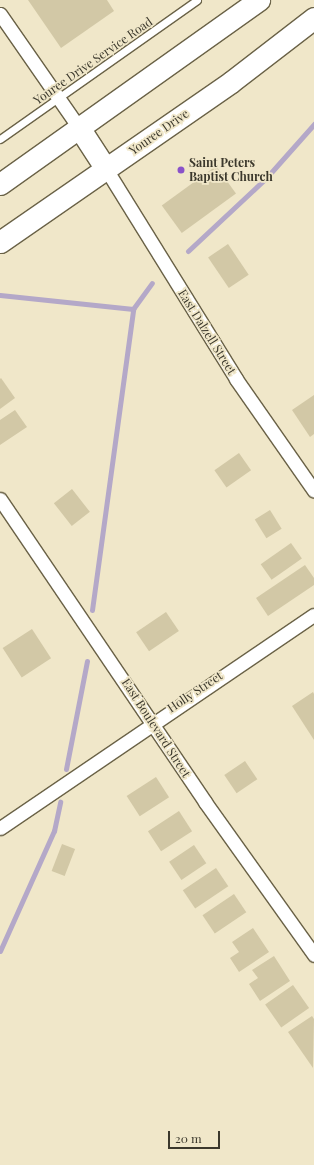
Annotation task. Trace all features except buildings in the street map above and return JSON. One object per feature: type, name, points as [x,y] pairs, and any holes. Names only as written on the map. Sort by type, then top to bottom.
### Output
[{"type":"main road","points":[[0,184],[80,129],[259,0]]},
{"type":"main road","name":"Youree Drive","points":[[0,242],[231,82],[314,18]]},
{"type":"main road","points":[[80,129],[106,169]]},
{"type":"street","points":[[0,14],[61,99],[80,129]]},
{"type":"street","name":"East Dalzell Street","points":[[106,169],[236,379],[314,491]]},
{"type":"street","name":"East Boulevard Street","points":[[0,499],[152,722],[314,955]]},
{"type":"street","name":"Holly Street","points":[[0,828],[152,722],[314,614]]},
{"type":"lane","name":"Youree Drive Service Road","points":[[0,139],[61,99],[197,0]]},
{"type":"waterway","points":[[188,251],[267,177],[314,124]]},
{"type":"waterway","points":[[92,610],[133,309],[152,283]]},
{"type":"waterway","points":[[0,295],[133,309]]},
{"type":"waterway","points":[[66,769],[87,661]]},
{"type":"waterway","points":[[0,951],[54,831],[60,802]]},
{"type":"place","name":"Saint Peters Baptist Church","points":[[181,170]]}]
